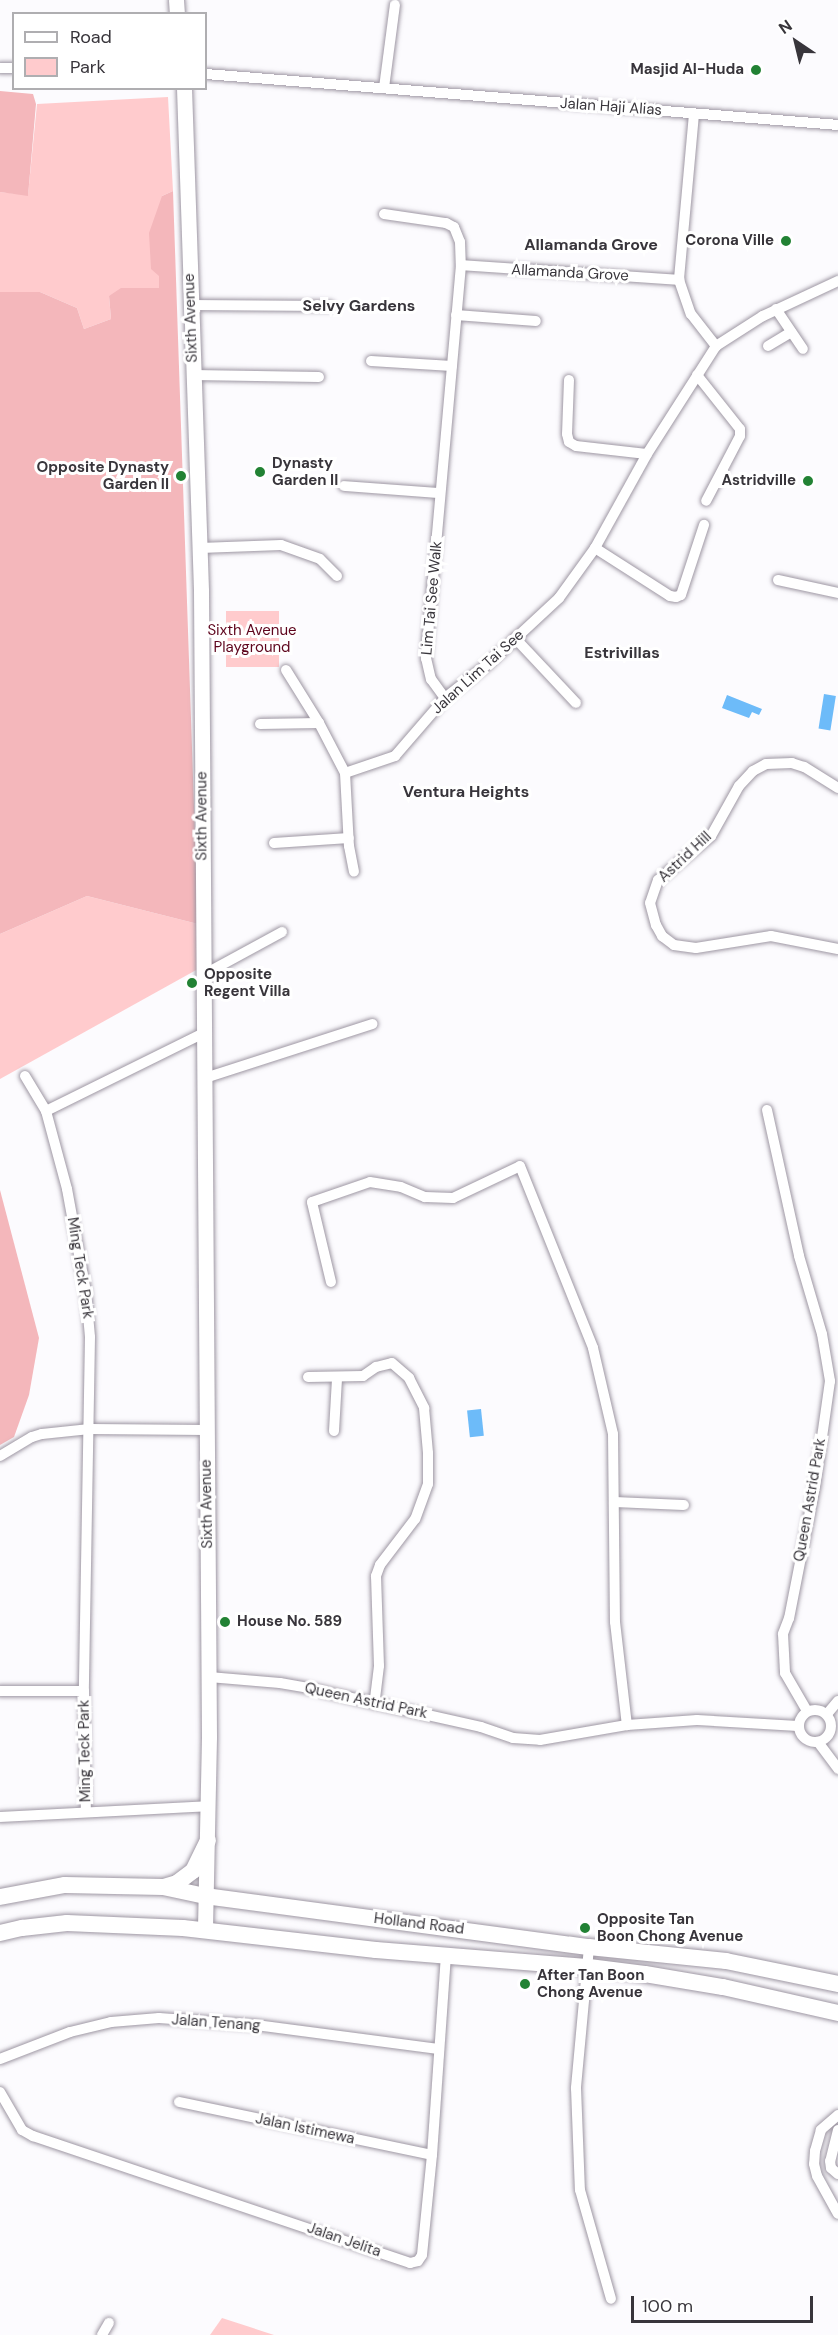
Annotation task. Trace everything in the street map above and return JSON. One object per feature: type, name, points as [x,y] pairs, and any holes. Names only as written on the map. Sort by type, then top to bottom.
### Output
[{"type":"main road","name":"Sixth Avenue","points":[[184,90],[200,548],[209,1677],[205,1930]]},
{"type":"main road","points":[[163,1887],[177,1884],[193,1871],[208,1840]]},
{"type":"main road","name":"Holland Road","points":[[0,1898],[65,1885],[163,1887],[205,1896],[589,1947],[726,1961],[838,1984]]},
{"type":"main road","name":"Holland Road","points":[[0,1933],[67,1923],[129,1924],[205,1930],[446,1956],[588,1967],[723,1987],[838,2013]]},
{"type":"street","points":[[384,88],[395,5]]},
{"type":"street","name":"Jalan Haji Alias","points":[[207,74],[694,114],[838,121]]},
{"type":"street","points":[[694,114],[679,280],[691,314],[717,346]]},
{"type":"street","name":"Lim Tai See Walk","points":[[384,214],[446,223],[454,227],[460,242],[461,265],[426,658],[431,679],[445,698]]},
{"type":"street","name":"Allamanda Grove","points":[[461,265],[679,280]]},
{"type":"street","name":"Jalan Lim Tai See","points":[[345,773],[395,756],[445,698],[559,598],[595,548],[647,454],[717,346],[736,331],[776,309],[838,281]]},
{"type":"street","points":[[190,305],[330,306]]},
{"type":"street","points":[[776,309],[803,349]]},
{"type":"street","points":[[456,315],[536,321]]},
{"type":"street","points":[[768,346],[791,332]]},
{"type":"street","points":[[371,361],[452,366]]},
{"type":"street","points":[[193,375],[319,377]]},
{"type":"street","points":[[697,375],[740,429],[740,436],[706,501]]},
{"type":"street","points":[[569,380],[569,442],[576,446],[647,454]]},
{"type":"street","points":[[344,486],[440,493]]},
{"type":"street","points":[[595,548],[670,596],[676,597],[681,595],[704,525]]},
{"type":"street","points":[[200,548],[281,545],[320,559],[337,576]]},
{"type":"street","points":[[778,580],[838,593]]},
{"type":"street","points":[[515,638],[576,703]]},
{"type":"street","points":[[286,670],[319,723],[345,773],[349,838],[354,872]]},
{"type":"street","points":[[260,724],[319,723]]},
{"type":"street","name":"Astrid Hill","points":[[838,788],[804,767],[792,763],[766,764],[753,771],[739,786],[711,836],[658,880],[650,903],[656,925],[662,936],[674,945],[696,948],[771,936],[838,949]]},
{"type":"street","points":[[274,843],[349,838]]},
{"type":"street","points":[[202,975],[282,932]]},
{"type":"street","points":[[205,1078],[372,1024]]},
{"type":"street","points":[[46,1111],[204,1033]]},
{"type":"street","name":"Ming Teck Park","points":[[25,1076],[46,1111],[66,1189],[86,1293],[90,1337],[84,1691],[86,1812]]},
{"type":"street","name":"Queen Astrid Park","points":[[767,1110],[799,1256],[822,1334],[830,1381],[815,1486],[789,1618],[783,1634],[785,1673],[807,1711]]},
{"type":"street","points":[[331,1282],[312,1202],[370,1182],[401,1187],[425,1197],[453,1198],[520,1166],[593,1348],[613,1434],[615,1622],[627,1725]]},
{"type":"street","points":[[308,1377],[363,1376],[376,1367],[392,1363],[408,1378],[424,1408],[429,1453],[428,1484],[415,1519],[380,1565],[376,1576],[379,1666],[374,1704]]},
{"type":"street","points":[[334,1431],[337,1378]]},
{"type":"street","points":[[0,1456],[32,1437],[90,1429],[206,1430]]},
{"type":"street","points":[[614,1502],[684,1504]]},
{"type":"street","name":"Queen Astrid Park","points":[[209,1677],[280,1683],[481,1727],[513,1738],[540,1740],[627,1725],[697,1720],[798,1726]]},
{"type":"street","name":"Ming Teck Park","points":[[0,1691],[84,1691]]},
{"type":"street","points":[[827,1714],[838,1701]]},
{"type":"street","points":[[818,1742],[830,1732],[831,1723],[827,1714],[818,1709],[807,1711],[801,1716],[798,1726],[804,1738],[818,1742],[838,1769]]},
{"type":"street","name":"Ming Teck Park","points":[[0,1817],[207,1806]]},
{"type":"street","points":[[589,1947],[576,2088],[580,2190],[611,2299]]},
{"type":"street","name":"Jalan Jelita","points":[[0,2092],[22,2130],[33,2136],[410,2263],[418,2261],[422,2255],[432,2155],[446,1956]]},
{"type":"street","name":"Jalan Tenang","points":[[0,2059],[70,2032],[111,2022],[159,2018],[256,2025],[438,2049]]},
{"type":"street","name":"Jalan Istimewa","points":[[179,2102],[432,2155]]},
{"type":"street","points":[[838,2115],[821,2130],[814,2164],[817,2176],[838,2214]]},
{"type":"street","points":[[838,2130],[830,2161],[831,2168],[838,2174]]},
{"type":"street","points":[[102,2335],[109,2323]]},
{"type":"green space","points":[[168,97],[173,191],[162,196],[159,288],[109,296],[111,319],[84,329],[77,308],[40,292],[0,292],[0,192],[28,195],[37,104]]},
{"type":"green space","name":"Sixth Avenue Playground","points":[[226,611],[279,611],[279,667],[226,667]]},
{"type":"green space","points":[[87,896],[198,924],[198,969],[0,1079],[0,934]]},
{"type":"green space","points":[[222,2318],[274,2335],[210,2335]]},
{"type":"shaded area","points":[[0,91],[33,94],[36,104],[28,196],[0,192]]},
{"type":"shaded area","points":[[173,191],[198,924],[87,896],[0,934],[0,292],[40,292],[77,308],[84,329],[111,319],[109,296],[121,288],[159,288],[159,276],[151,269],[149,233],[162,196]]},
{"type":"shaded area","points":[[0,1190],[39,1338],[29,1395],[14,1437],[0,1445]]},
{"type":"water","points":[[824,694],[836,696],[830,730],[819,729]]},
{"type":"water","points":[[727,695],[762,709],[759,715],[752,712],[749,718],[722,708]]},
{"type":"water","points":[[481,1409],[484,1436],[470,1437],[467,1410]]},
{"type":"place","name":"Masjid Al-Huda","points":[[756,70]]},
{"type":"place","name":"Corona Ville","points":[[786,241]]},
{"type":"place","name":"Dynasty Garden II","points":[[260,472]]},
{"type":"place","name":"Opposite Dynasty Garden II","points":[[181,476]]},
{"type":"place","name":"Astridville","points":[[808,481]]},
{"type":"place","name":"Opposite Regent Villa","points":[[192,983]]},
{"type":"place","name":"House No. 589","points":[[225,1622]]},
{"type":"place","name":"Opposite Tan Boon Chong Avenue","points":[[585,1928]]},
{"type":"place","name":"After Tan Boon Chong Avenue","points":[[525,1984]]},
{"type":"district","name":"Allamanda Grove","points":[[591,245]]},
{"type":"district","name":"Selvy Gardens","points":[[359,306]]},
{"type":"district","name":"Estrivillas","points":[[622,653]]},
{"type":"district","name":"Ventura Heights","points":[[466,792]]}]
